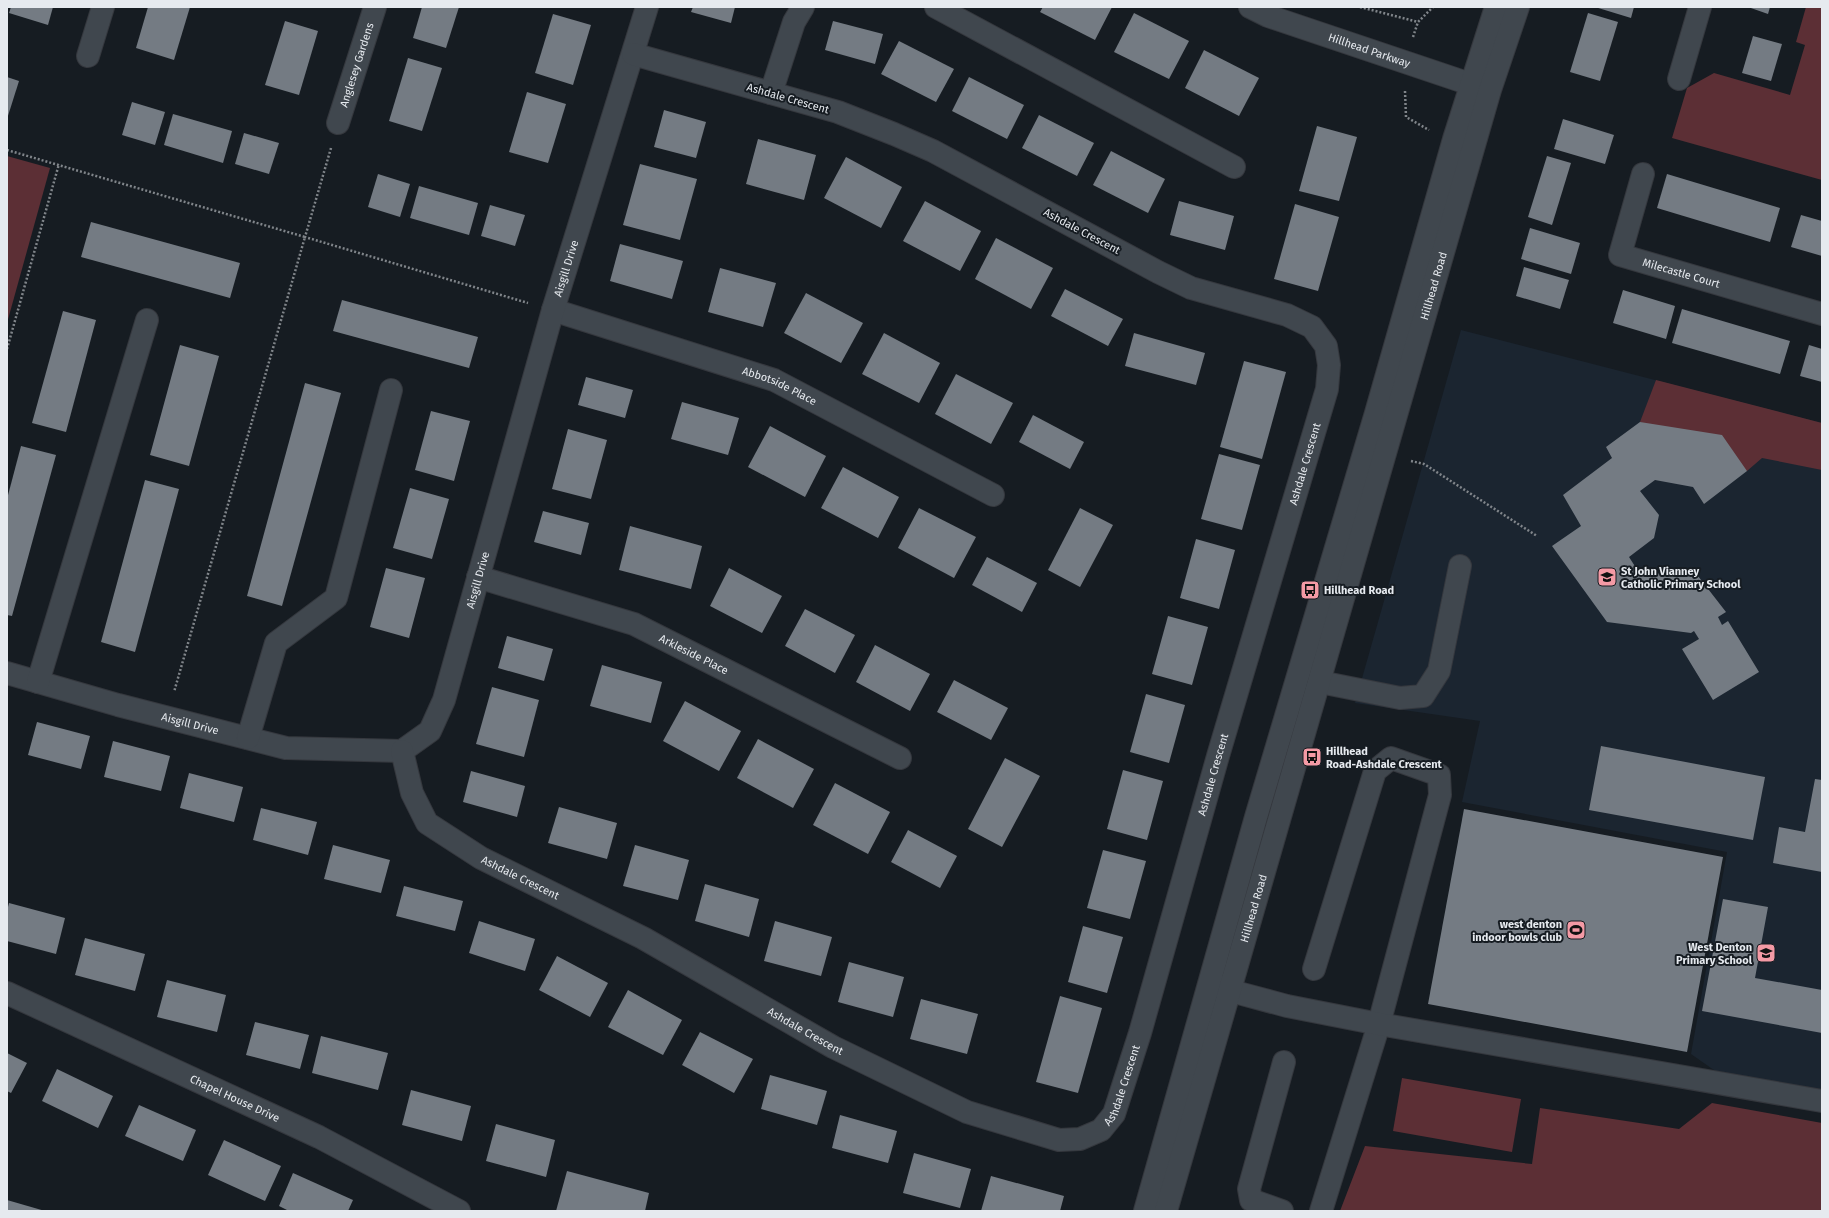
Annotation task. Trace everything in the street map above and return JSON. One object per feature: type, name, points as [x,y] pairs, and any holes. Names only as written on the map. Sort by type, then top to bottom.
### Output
[{"type":"street","points":[[88,56],[103,7]]},
{"type":"street","name":"Anglesey Gardens","points":[[338,123],[375,7]]},
{"type":"street","name":"Aisgill Drive","points":[[7,673],[167,718],[286,748],[402,751],[430,732],[441,706],[553,310],[647,7]]},
{"type":"street","points":[[771,93],[794,22],[803,7]]},
{"type":"street","points":[[936,7],[1234,167]]},
{"type":"street","name":"Hillhead Parkway","points":[[1250,7],[1268,16],[1481,88]]},
{"type":"street","name":"Hillhead Road","points":[[1166,1211],[1385,454],[1481,88],[1496,7]]},
{"type":"street","name":"Hillhead Road","points":[[1145,1211],[1256,817],[1481,88],[1518,7]]},
{"type":"street","points":[[1679,80],[1700,7]]},
{"type":"street","name":"Ashdale Crescent","points":[[402,751],[412,793],[427,823],[481,858],[643,938],[833,1046],[967,1112],[1059,1140],[1080,1139],[1101,1130],[1114,1114],[1140,1032],[1223,741],[1327,389],[1329,365],[1326,346],[1312,327],[1287,315],[1192,288],[1158,272],[933,151],[838,112],[633,54]]},
{"type":"street","name":"Milecastle Court","points":[[1643,174],[1620,255],[1822,314]]},
{"type":"street","name":"Abbotside Place","points":[[553,310],[774,380],[992,495]]},
{"type":"street","points":[[38,682],[147,320]]},
{"type":"street","points":[[248,738],[276,643],[336,598],[391,390]]},
{"type":"street","points":[[1320,682],[1400,698],[1423,696],[1439,671],[1460,566]]},
{"type":"street","name":"Arkleside Place","points":[[478,577],[634,624],[900,758]]},
{"type":"street","points":[[1314,969],[1375,771],[1391,758],[1440,775],[1440,795],[1379,1024],[1322,1211]]},
{"type":"street","points":[[1210,982],[1230,991],[1287,1006],[1379,1024],[1822,1100]]},
{"type":"street","name":"Chapel House Drive","points":[[7,993],[319,1137],[459,1211]]},
{"type":"street","points":[[1282,1211],[1251,1200],[1250,1189],[1284,1062]]},
{"type":"path","points":[[1360,7],[1418,22]]},
{"type":"path","points":[[167,718],[338,123]]},
{"type":"path","points":[[7,150],[553,310]]},
{"type":"path","points":[[7,349],[58,164]]},
{"type":"path","points":[[1385,454],[1424,464],[1537,536]]},
{"type":"shaded area","points":[[1806,7],[1822,7],[1822,180],[1672,138],[1687,88],[1714,73],[1790,95],[1805,45],[1796,42]]},
{"type":"shaded area","points":[[7,156],[50,168],[7,323]]},
{"type":"shaded area","name":"St John Vianney Catholic Primary School","points":[[1461,330],[1822,423],[1822,1095],[1721,1075],[1691,1054],[1727,852],[1462,802],[1480,721],[1355,703]]},
{"type":"shaded area","points":[[1656,380],[1822,423],[1822,470],[1762,458],[1747,471],[1640,422]]},
{"type":"shaded area","points":[[1402,1078],[1521,1099],[1512,1152],[1393,1131]]},
{"type":"shaded area","points":[[1712,1103],[1822,1123],[1822,1211],[1340,1211],[1365,1146],[1532,1164],[1540,1108],[1679,1129]]},
{"type":"building","points":[[11,7],[53,7],[48,25],[9,13]]},
{"type":"building","points":[[148,7],[190,7],[174,60],[136,48]]},
{"type":"building","points":[[422,7],[459,7],[446,48],[413,38]]},
{"type":"building","points":[[693,7],[735,7],[731,23],[691,12]]},
{"type":"building","points":[[1043,7],[1112,7],[1095,40],[1040,12]]},
{"type":"building","points":[[1595,7],[1634,7],[1631,18]]},
{"type":"building","points":[[1748,7],[1770,7],[1768,14]]},
{"type":"building","points":[[1134,13],[1189,41],[1169,79],[1114,52]]},
{"type":"building","points":[[1588,13],[1618,22],[1600,81],[1570,72]]},
{"type":"building","points":[[553,14],[591,25],[573,85],[535,73]]},
{"type":"building","points":[[285,21],[318,31],[299,95],[265,85]]},
{"type":"building","points":[[833,21],[883,34],[875,64],[825,50]]},
{"type":"building","points":[[1753,36],[1782,44],[1771,81],[1742,73]]},
{"type":"building","points":[[899,41],[954,69],[936,102],[881,74]]},
{"type":"building","points":[[1204,50],[1259,78],[1239,116],[1185,88]]},
{"type":"building","points":[[408,58],[442,68],[422,131],[389,121]]},
{"type":"building","points":[[7,77],[19,81],[7,119]]},
{"type":"building","points":[[969,77],[1024,105],[1007,139],[952,111]]},
{"type":"building","points":[[527,92],[566,104],[548,163],[509,152]]},
{"type":"building","points":[[132,102],[165,112],[155,145],[122,135]]},
{"type":"building","points":[[664,110],[706,122],[696,158],[654,147]]},
{"type":"building","points":[[173,114],[232,131],[223,163],[164,145]]},
{"type":"building","points":[[1039,115],[1094,143],[1077,176],[1022,148]]},
{"type":"building","points":[[1563,119],[1614,135],[1605,164],[1554,149]]},
{"type":"building","points":[[1317,126],[1357,137],[1339,201],[1299,191]]},
{"type":"building","points":[[244,133],[279,143],[269,174],[235,164]]},
{"type":"building","points":[[758,139],[816,155],[804,200],[746,184]]},
{"type":"building","points":[[1111,151],[1165,179],[1148,213],[1093,185]]},
{"type":"building","points":[[1547,156],[1571,163],[1552,225],[1528,217]]},
{"type":"building","points":[[846,157],[902,187],[881,228],[824,198]]},
{"type":"building","points":[[640,164],[697,179],[680,240],[623,225]]},
{"type":"building","points":[[378,174],[410,184],[400,217],[368,207]]},
{"type":"building","points":[[1667,174],[1780,208],[1770,242],[1657,208]]},
{"type":"building","points":[[419,186],[478,203],[469,235],[410,218]]},
{"type":"building","points":[[925,201],[981,231],[960,271],[903,241]]},
{"type":"building","points":[[1179,201],[1234,216],[1225,250],[1170,235]]},
{"type":"building","points":[[1295,204],[1339,217],[1318,291],[1274,279]]},
{"type":"building","points":[[490,205],[525,215],[515,246],[481,236]]},
{"type":"building","points":[[1801,215],[1822,221],[1822,256],[1791,247]]},
{"type":"building","points":[[91,222],[240,263],[230,298],[81,257]]},
{"type":"building","points":[[1530,228],[1580,243],[1571,274],[1521,259]]},
{"type":"building","points":[[996,238],[1053,268],[1031,309],[975,279]]},
{"type":"building","points":[[620,244],[683,261],[672,299],[610,281]]},
{"type":"building","points":[[1524,267],[1569,280],[1560,309],[1516,296]]},
{"type":"building","points":[[720,268],[776,283],[763,327],[708,312]]},
{"type":"building","points":[[1065,289],[1123,319],[1108,346],[1051,316]]},
{"type":"building","points":[[1623,290],[1675,306],[1666,339],[1613,323]]},
{"type":"building","points":[[806,293],[863,323],[841,363],[784,333]]},
{"type":"building","points":[[342,300],[478,337],[469,368],[333,331]]},
{"type":"building","points":[[1682,309],[1790,341],[1780,374],[1672,343]]},
{"type":"building","points":[[63,311],[96,320],[66,432],[32,423]]},
{"type":"building","points":[[884,333],[940,363],[919,403],[862,374]]},
{"type":"building","points":[[1134,333],[1205,353],[1196,385],[1125,366]]},
{"type":"building","points":[[180,345],[219,356],[189,466],[150,455]]},
{"type":"building","points":[[1809,345],[1822,349],[1822,382],[1800,376]]},
{"type":"building","points":[[1244,361],[1286,372],[1262,459],[1220,447]]},
{"type":"building","points":[[956,374],[1013,403],[991,444],[935,414]]},
{"type":"building","points":[[586,377],[633,390],[625,418],[578,405]]},
{"type":"building","points":[[305,383],[341,393],[282,606],[247,596]]},
{"type":"building","points":[[682,402],[739,418],[728,455],[671,439]]},
{"type":"building","points":[[431,411],[470,421],[454,481],[415,470]]},
{"type":"building","points":[[1033,415],[1084,442],[1070,469],[1019,442]]},
{"type":"building","points":[[1640,422],[1722,435],[1747,471],[1704,504],[1693,487],[1655,480],[1640,491],[1659,515],[1654,538],[1629,557],[1638,571],[1679,576],[1691,567],[1726,612],[1718,617],[1722,625],[1728,621],[1759,672],[1713,700],[1682,649],[1699,639],[1694,631],[1691,633],[1607,622],[1552,546],[1581,526],[1563,495],[1612,458],[1606,447]]},
{"type":"building","points":[[770,426],[826,456],[805,497],[748,467]]},
{"type":"building","points":[[568,429],[607,440],[591,499],[552,489]]},
{"type":"building","points":[[21,446],[56,455],[12,616],[7,615],[7,499]]},
{"type":"building","points":[[1219,454],[1260,465],[1242,530],[1201,519]]},
{"type":"building","points":[[843,467],[899,497],[878,538],[821,508]]},
{"type":"building","points":[[145,480],[179,489],[135,652],[101,642]]},
{"type":"building","points":[[410,488],[449,499],[432,559],[393,548]]},
{"type":"building","points":[[919,508],[976,537],[954,578],[898,548]]},
{"type":"building","points":[[1080,508],[1113,525],[1080,587],[1048,570]]},
{"type":"building","points":[[543,511],[589,523],[581,555],[534,542]]},
{"type":"building","points":[[630,526],[702,546],[691,589],[619,570]]},
{"type":"building","points":[[1196,539],[1235,550],[1219,609],[1180,598]]},
{"type":"building","points":[[987,557],[1037,583],[1022,612],[972,585]]},
{"type":"building","points":[[386,568],[425,578],[409,638],[370,627]]},
{"type":"building","points":[[729,568],[782,596],[762,633],[710,606]]},
{"type":"building","points":[[805,609],[855,635],[835,673],[785,646]]},
{"type":"building","points":[[1168,616],[1208,627],[1192,685],[1152,674]]},
{"type":"building","points":[[507,636],[553,649],[544,681],[498,668]]},
{"type":"building","points":[[875,645],[930,674],[910,711],[856,682]]},
{"type":"building","points":[[602,665],[662,682],[651,723],[590,706]]},
{"type":"building","points":[[954,680],[1008,708],[991,740],[937,712]]},
{"type":"building","points":[[492,687],[539,700],[524,757],[476,744]]},
{"type":"building","points":[[1146,694],[1185,705],[1169,763],[1130,752]]},
{"type":"building","points":[[685,701],[741,731],[719,771],[663,741]]},
{"type":"building","points":[[37,722],[90,736],[81,769],[28,755]]},
{"type":"building","points":[[758,739],[814,769],[793,808],[737,778]]},
{"type":"building","points":[[113,741],[170,756],[161,791],[104,777]]},
{"type":"building","points":[[1601,746],[1765,777],[1753,840],[1589,810]]},
{"type":"building","points":[[1005,758],[1040,776],[1002,847],[968,829]]},
{"type":"building","points":[[1123,770],[1163,781],[1147,840],[1107,829]]},
{"type":"building","points":[[471,771],[525,786],[517,817],[463,802]]},
{"type":"building","points":[[189,773],[243,787],[234,822],[180,808]]},
{"type":"building","points":[[1815,779],[1822,780],[1822,872],[1773,863],[1779,827],[1805,832]]},
{"type":"building","points":[[835,783],[890,812],[868,854],[813,825]]},
{"type":"building","points":[[559,807],[617,823],[607,859],[548,843]]},
{"type":"building","points":[[261,808],[317,822],[308,855],[253,840]]},
{"type":"building","name":"west denton indoor bowls club","points":[[1464,809],[1723,857],[1687,1052],[1428,1004]]},
{"type":"building","points":[[908,830],[957,856],[940,888],[891,862]]},
{"type":"building","points":[[333,845],[390,860],[381,893],[324,879]]},
{"type":"building","points":[[635,845],[689,860],[678,900],[623,886]]},
{"type":"building","points":[[1103,850],[1146,861],[1130,919],[1087,908]]},
{"type":"building","points":[[705,884],[759,899],[749,937],[695,921]]},
{"type":"building","points":[[404,886],[463,901],[455,931],[396,916]]},
{"type":"building","points":[[1723,899],[1768,907],[1755,978],[1822,990],[1822,1033],[1702,1011]]},
{"type":"building","points":[[9,903],[65,918],[56,954],[7,941],[7,911]]},
{"type":"building","points":[[479,921],[535,939],[525,971],[469,953]]},
{"type":"building","points":[[775,921],[832,937],[821,976],[764,961]]},
{"type":"building","points":[[1083,926],[1123,937],[1107,993],[1068,982]]},
{"type":"building","points":[[85,938],[145,954],[135,991],[75,975]]},
{"type":"building","points":[[557,956],[608,983],[590,1017],[539,990]]},
{"type":"building","points":[[849,962],[904,977],[893,1017],[838,1002]]},
{"type":"building","points":[[167,980],[226,995],[217,1032],[157,1017]]},
{"type":"building","points":[[628,990],[682,1020],[663,1055],[608,1027]]},
{"type":"building","points":[[1060,996],[1102,1008],[1078,1093],[1036,1082]]},
{"type":"building","points":[[921,999],[978,1014],[967,1054],[910,1039]]},
{"type":"building","points":[[255,1022],[309,1035],[300,1069],[246,1055]]},
{"type":"building","points":[[700,1032],[753,1059],[734,1093],[682,1065]]},
{"type":"building","points":[[321,1036],[388,1053],[378,1090],[312,1073]]},
{"type":"building","points":[[7,1053],[27,1063],[11,1093],[7,1091]]},
{"type":"building","points":[[57,1069],[113,1096],[98,1128],[42,1101]]},
{"type":"building","points":[[770,1075],[827,1091],[817,1125],[761,1109]]},
{"type":"building","points":[[411,1090],[471,1106],[462,1141],[402,1125]]},
{"type":"building","points":[[139,1105],[196,1130],[183,1161],[125,1136]]},
{"type":"building","points":[[840,1115],[897,1131],[888,1163],[832,1148]]},
{"type":"building","points":[[496,1124],[555,1140],[546,1177],[486,1161]]},
{"type":"building","points":[[224,1140],[281,1166],[265,1201],[208,1175]]},
{"type":"building","points":[[914,1153],[971,1169],[960,1208],[903,1193]]},
{"type":"building","points":[[567,1171],[649,1193],[645,1211],[556,1211]]},
{"type":"building","points":[[293,1173],[353,1200],[348,1211],[289,1211],[279,1206]]},
{"type":"building","points":[[991,1176],[1064,1196],[1060,1211],[981,1211]]},
{"type":"building","points":[[7,1200],[45,1211],[7,1211]]},
{"type":"place","name":"St John Vianney Catholic Primary School","points":[[1607,577]]},
{"type":"place","name":"Hillhead Road","points":[[1310,590]]},
{"type":"place","name":"Hillhead Road-Ashdale Crescent","points":[[1312,757]]},
{"type":"place","name":"west denton indoor bowls club","points":[[1576,930]]},
{"type":"place","name":"West Denton Primary School","points":[[1766,953]]}]
